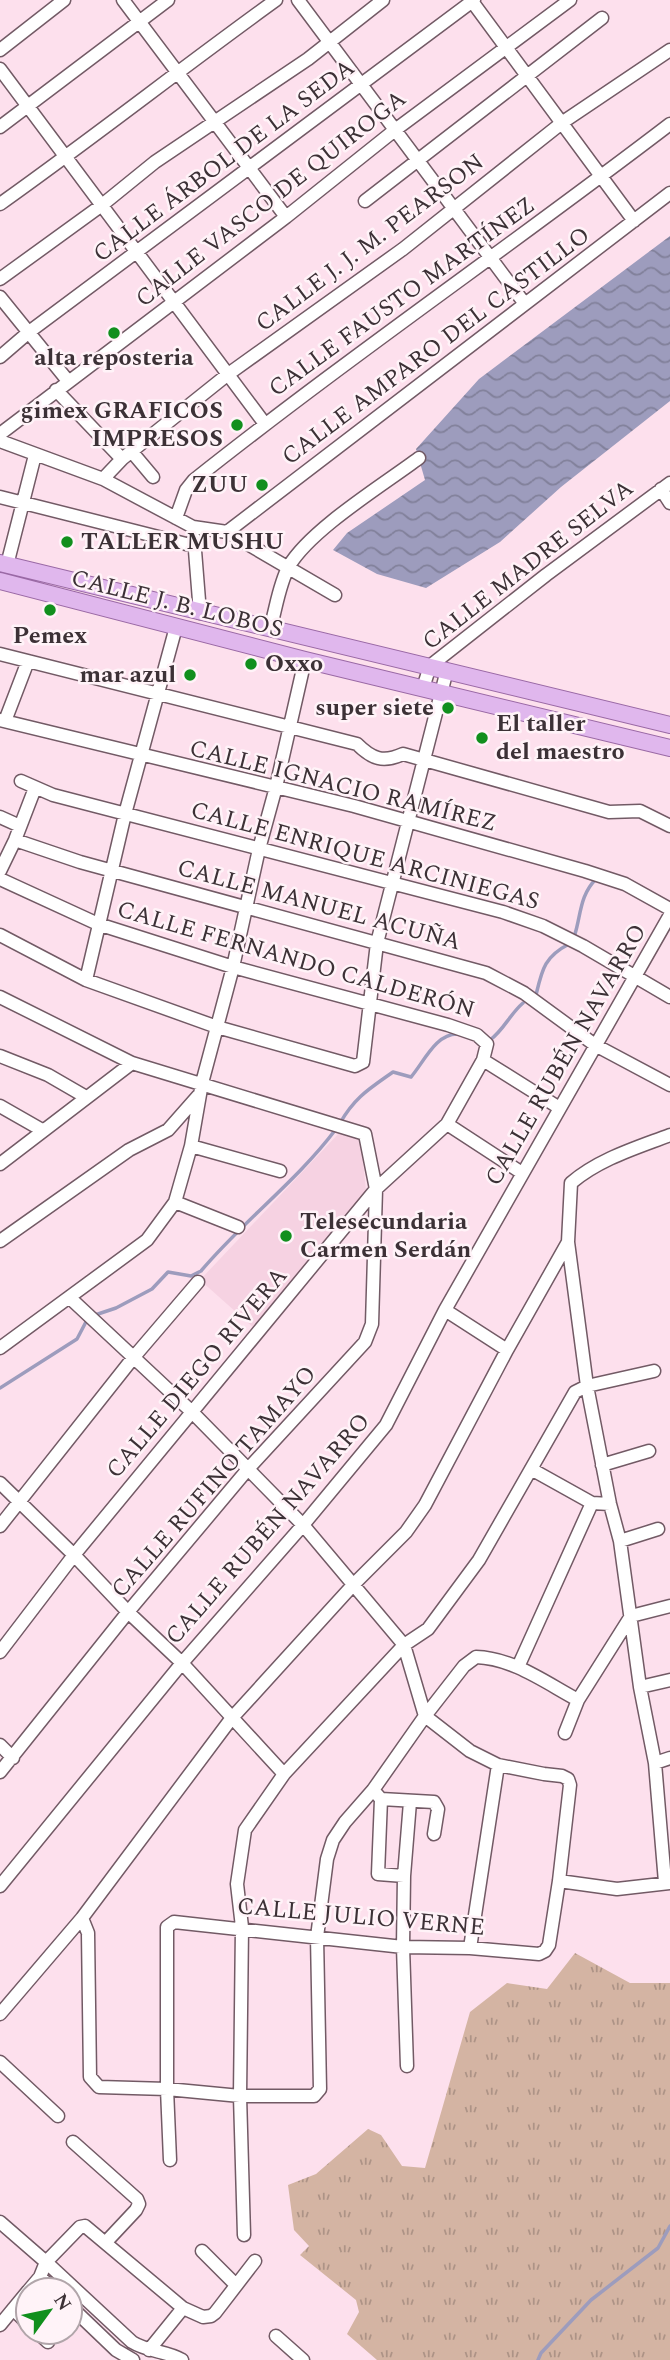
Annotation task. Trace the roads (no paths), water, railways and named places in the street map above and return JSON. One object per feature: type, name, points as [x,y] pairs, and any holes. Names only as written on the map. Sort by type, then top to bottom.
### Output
[{"type":"main road","name":"CALLE J. B. LOBOS","points":[[3,564],[670,725]]},
{"type":"main road","name":"CALLE J. B. LOBOS","points":[[0,581],[305,660],[670,748]]},
{"type":"street","points":[[0,50],[64,0]]},
{"type":"street","points":[[123,0],[286,217]]},
{"type":"street","points":[[0,127],[168,0]]},
{"type":"street","points":[[0,204],[66,158],[176,71],[275,0]]},
{"type":"street","points":[[298,0],[525,304]]},
{"type":"street","points":[[0,279],[102,205],[155,162],[276,81],[383,0]]},
{"type":"street","name":"CALLE VASCO DE QUIROGA","points":[[0,434],[286,217],[395,130],[570,0]]},
{"type":"street","points":[[473,1],[634,220]]},
{"type":"street","name":"CALLE ÁRBOL DE LA SEDA","points":[[0,357],[29,332],[473,1]]},
{"type":"street","points":[[365,201],[602,18]]},
{"type":"street","name":"CALLE J. J. M. PEARSON","points":[[103,479],[127,456],[227,375],[402,249],[563,122],[670,50]]},
{"type":"street","points":[[0,69],[265,424]]},
{"type":"street","name":"CALLE FAUSTO MARTÍNEZ","points":[[176,518],[186,490],[194,480],[365,348],[444,293],[670,124]]},
{"type":"street","name":"CALLE AMPARO DEL CASTILLO","points":[[227,532],[670,193]]},
{"type":"street","points":[[0,297],[68,381]]},
{"type":"street","points":[[56,390],[153,477]]},
{"type":"street","points":[[0,441],[103,479],[192,527],[227,532],[335,595]]},
{"type":"street","points":[[3,564],[24,502],[36,455]]},
{"type":"street","points":[[270,629],[288,568],[299,553],[328,526],[419,458]]},
{"type":"street","points":[[665,486],[670,503]]},
{"type":"street","name":"CALLE MADRE SELVA","points":[[423,688],[430,666],[665,486]]},
{"type":"street","points":[[0,497],[194,546]]},
{"type":"street","points":[[192,527],[200,612]]},
{"type":"street","points":[[86,979],[125,814],[176,627]]},
{"type":"street","points":[[0,654],[357,744],[379,760],[392,759],[403,754],[609,812],[640,811],[670,826]]},
{"type":"street","points":[[0,1348],[147,1240],[175,1202],[191,1146],[201,1088],[233,967],[305,660]]},
{"type":"street","points":[[2,721],[28,661]]},
{"type":"street","points":[[0,936],[86,979],[218,1027],[359,1065],[363,1062],[377,943],[447,670]]},
{"type":"street","name":"CALLE IGNACIO RAMÍREZ","points":[[2,721],[276,787],[618,881],[670,909]]},
{"type":"street","name":"CALLE ENRIQUE ARCINIEGAS","points":[[21,781],[35,788],[125,814],[503,912],[543,926],[583,946],[670,997]]},
{"type":"street","points":[[0,871],[35,788]]},
{"type":"street","points":[[0,817],[20,826]]},
{"type":"street","name":"CALLE MANUEL ACUÑA","points":[[15,840],[111,871],[486,973],[509,984],[595,1045],[670,1085]]},
{"type":"street","name":"CALLE FERNANDO CALDERÓN","points":[[0,879],[98,924],[233,967],[477,1035],[487,1044],[483,1060]]},
{"type":"street","name":"CALLE RUBÉN NAVARRO","points":[[0,1886],[182,1663],[386,1425],[445,1310],[558,1107],[670,915]]},
{"type":"street","points":[[0,997],[132,1063],[201,1088]]},
{"type":"street","points":[[0,1056],[48,1075],[86,1097]]},
{"type":"street","points":[[483,1060],[558,1107]]},
{"type":"street","name":"CALLE DIEGO RIVERA","points":[[0,1652],[74,1555],[376,1189],[447,1124],[483,1060]]},
{"type":"street","points":[[0,1164],[132,1063]]},
{"type":"street","points":[[0,1241],[129,1150],[168,1130],[201,1088]]},
{"type":"street","name":"CALLE RUFINO TAMAYO","points":[[0,1772],[128,1612],[248,1469],[365,1342],[372,1324],[376,1189],[365,1134],[201,1088]]},
{"type":"street","points":[[0,1106],[42,1130]]},
{"type":"street","points":[[447,1124],[522,1173]]},
{"type":"street","points":[[70,1298],[192,1412],[303,1525],[404,1645],[425,1716],[470,1751],[498,1765],[568,1779],[570,1784],[559,1881],[617,1889],[668,1882],[655,1763],[640,1687],[620,1541],[587,1386],[568,1242],[571,1183],[580,1175],[627,1151],[670,1136]]},
{"type":"street","points":[[191,1146],[280,1171]]},
{"type":"street","points":[[175,1202],[239,1227]]},
{"type":"street","points":[[0,2014],[82,1918],[231,1719],[353,1584],[406,1532],[425,1505],[568,1242]]},
{"type":"street","points":[[0,1527],[133,1358],[198,1282]]},
{"type":"street","points":[[445,1310],[507,1350]]},
{"type":"street","points":[[244,2235],[240,2096],[242,1927],[237,1884],[245,1830],[284,1774],[404,1645],[428,1629],[479,1560],[575,1392],[587,1386],[654,1371]]},
{"type":"street","points":[[602,1465],[649,1451]]},
{"type":"street","points":[[531,1469],[592,1503],[610,1504]]},
{"type":"street","points":[[0,1483],[182,1663],[284,1774]]},
{"type":"street","points":[[518,1667],[592,1503]]},
{"type":"street","points":[[620,1541],[658,1529]]},
{"type":"street","points":[[565,1733],[578,1700],[631,1616],[670,1605]]},
{"type":"street","points":[[82,1918],[88,1933],[90,2077],[99,2087],[167,2089],[240,2096],[314,2096],[320,2089],[317,1937],[327,1859],[333,1840],[345,1822],[377,1795],[425,1716],[464,1666],[475,1657],[518,1667],[578,1700]]},
{"type":"street","points":[[640,1687],[670,1680]]},
{"type":"street","points":[[0,1745],[13,1758]]},
{"type":"street","points":[[655,1763],[670,1758]]},
{"type":"street","points":[[470,1948],[498,1765]]},
{"type":"street","points":[[377,1795],[410,1802],[433,1802],[437,1805],[434,1834]]},
{"type":"street","points":[[377,1795],[378,1874],[404,1876]]},
{"type":"street","points":[[407,2066],[402,1947],[410,1802]]},
{"type":"street","name":"CALLE JULIO VERNE","points":[[167,2089],[167,1927],[174,1922],[242,1927],[402,1947],[470,1948],[539,1954],[549,1945],[559,1881]]},
{"type":"street","points":[[0,2062],[58,2116]]},
{"type":"street","points":[[167,2089],[170,2160]]},
{"type":"street","points":[[73,2142],[137,2199],[139,2204],[106,2242]]},
{"type":"street","points":[[0,2222],[132,2342],[182,2360]]},
{"type":"street","points":[[40,2276],[47,2262],[80,2227],[85,2226],[183,2308],[203,2318],[211,2316],[255,2261]]},
{"type":"street","points":[[202,2251],[236,2284]]},
{"type":"street","points":[[149,2350],[183,2308]]},
{"type":"street","points":[[0,2325],[13,2309]]},
{"type":"street","points":[[91,2326],[102,2314]]},
{"type":"street","points":[[84,2319],[116,2350],[132,2360]]},
{"type":"street","points":[[276,2336],[303,2360]]},
{"type":"water","points":[[670,236],[670,401],[561,487],[500,542],[426,588],[377,574],[333,550],[347,533],[425,480],[416,449],[479,379]]},
{"type":"waterway","points":[[575,934],[584,898],[596,879]]},
{"type":"waterway","points":[[536,995],[545,965],[554,954],[569,944]]},
{"type":"waterway","points":[[490,1040],[523,1003]]},
{"type":"waterway","points":[[340,1123],[351,1106],[370,1089],[393,1072],[411,1077],[437,1043],[443,1038],[458,1034]]},
{"type":"waterway","points":[[95,1315],[116,1308],[152,1289],[168,1272],[191,1276],[201,1271],[304,1166],[336,1129]]},
{"type":"waterway","points":[[0,1388],[77,1339],[88,1318]]},
{"type":"waterway","points":[[538,2360],[541,2353],[591,2300],[658,2248],[670,2226]]},
{"type":"place","name":"alta reposteria","points":[[114,333]]},
{"type":"place","name":"gimex GRAFICOS IMPRESOS","points":[[237,425]]},
{"type":"place","name":"ZUU","points":[[262,485]]},
{"type":"place","name":"TALLER MUSHU","points":[[67,542]]},
{"type":"place","name":"Pemex","points":[[50,610]]},
{"type":"place","name":"Oxxo","points":[[251,664]]},
{"type":"place","name":"mar azul","points":[[190,675]]},
{"type":"place","name":"super siete","points":[[448,708]]},
{"type":"place","name":"El taller del maestro","points":[[482,738]]},
{"type":"place","name":"Telesecundaria Carmen Serdán","points":[[286,1236]]}]
